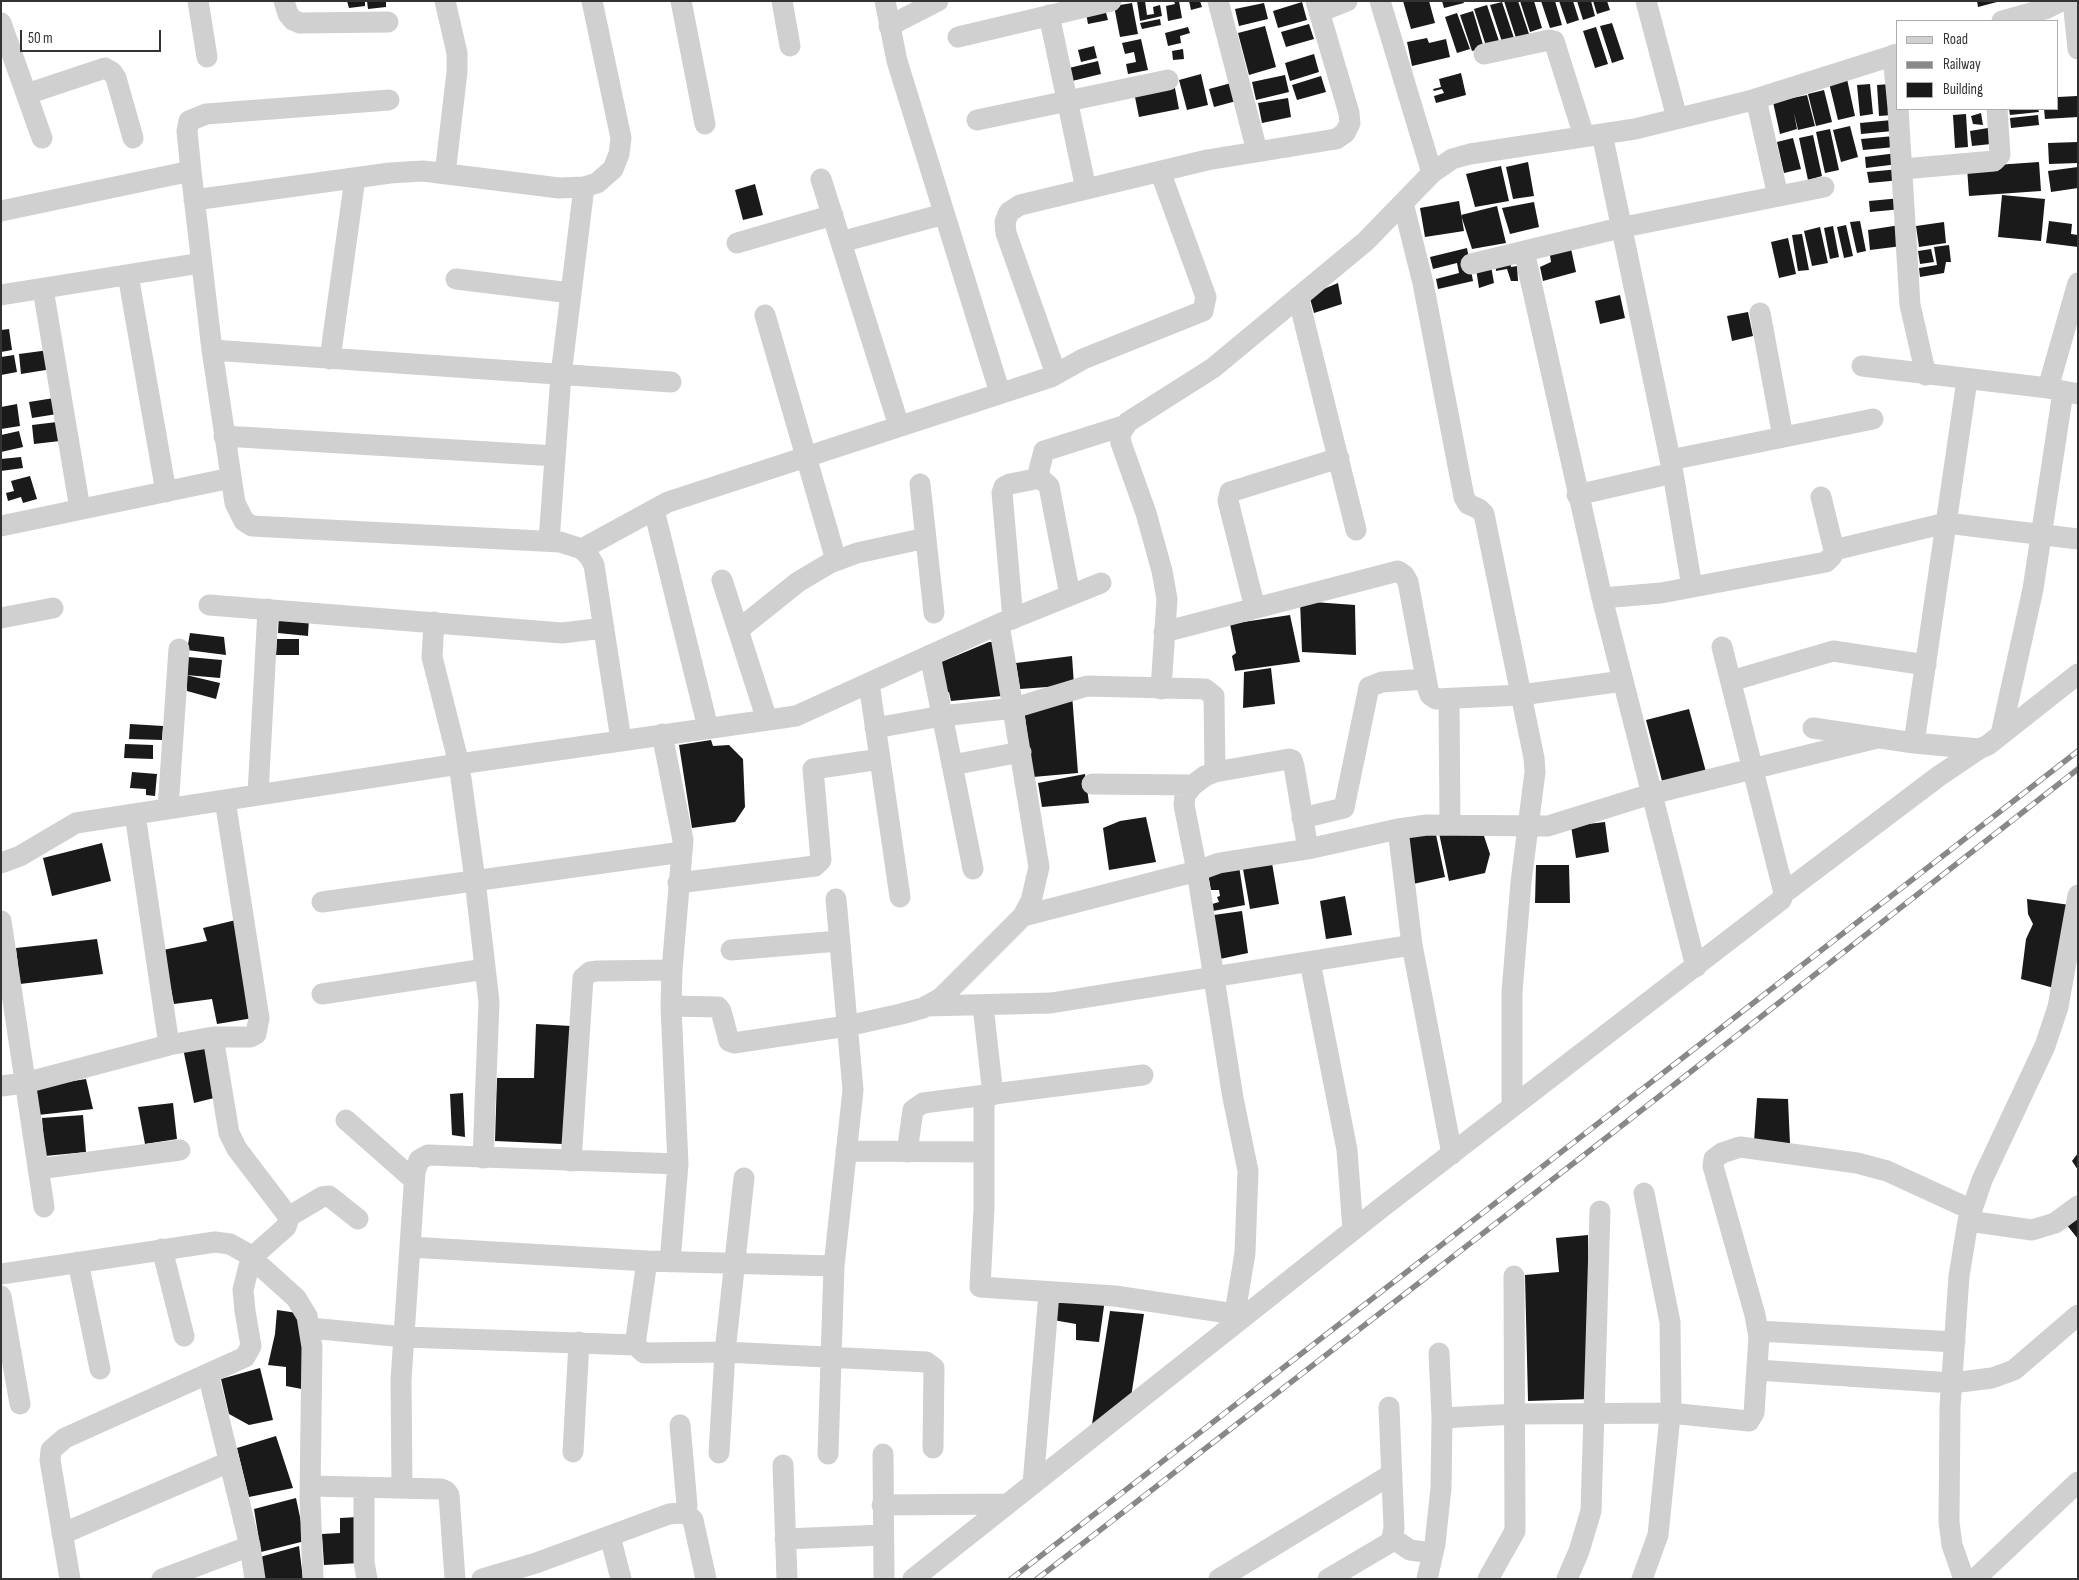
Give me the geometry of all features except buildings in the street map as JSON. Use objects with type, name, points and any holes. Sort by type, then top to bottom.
[{"type":"street","points":[[198,1],[207,57]]},
{"type":"street","points":[[284,1],[288,14],[293,20],[300,23],[388,22]]},
{"type":"street","points":[[445,1],[457,53],[458,72],[445,174]]},
{"type":"street","points":[[194,200],[355,178],[423,171],[559,188],[584,187],[597,183],[613,169],[619,154],[621,138],[592,1]]},
{"type":"street","points":[[681,1],[705,124]]},
{"type":"street","points":[[782,1],[790,46]]},
{"type":"street","points":[[885,1],[896,61],[1000,394]]},
{"type":"street","points":[[889,26],[938,1]]},
{"type":"street","points":[[958,37],[1111,1]]},
{"type":"street","points":[[1218,1],[1257,151]]},
{"type":"street","points":[[1056,374],[1006,233],[1005,222],[1009,212],[1020,206],[1208,160],[1336,139],[1345,132],[1350,123],[1318,7],[1347,1]]},
{"type":"street","points":[[1380,1],[1432,173]]},
{"type":"street","points":[[1646,1],[1677,118]]},
{"type":"street","points":[[2004,20],[2022,8],[2045,9],[2061,1]]},
{"type":"street","points":[[2072,1],[2078,49]]},
{"type":"street","points":[[1049,15],[1086,189]]},
{"type":"street","points":[[1,23],[42,138]]},
{"type":"street","points":[[1484,54],[1548,40],[1554,42],[1593,135],[1624,227],[1672,467],[1692,587]]},
{"type":"street","points":[[1040,478],[1039,470],[1044,451],[1123,426],[1213,368],[1366,241],[1432,173],[1452,159],[1470,154],[1593,135],[1677,118],[1756,99],[1895,55],[1896,73]]},
{"type":"street","points":[[26,94],[105,68],[112,72],[116,78],[133,138]]},
{"type":"street","points":[[977,120],[1067,103],[1168,80]]},
{"type":"street","points":[[1756,99],[1778,196]]},
{"type":"street","points":[[389,100],[197,116],[189,121],[187,131],[191,171],[212,350],[224,436],[239,513],[244,521],[252,526],[560,542],[582,549],[590,556],[594,565],[621,740]]},
{"type":"street","points":[[1898,110],[1910,305],[1926,374]]},
{"type":"street","points":[[1903,169],[1994,161],[2000,155],[1997,110]]},
{"type":"street","points":[[1,211],[191,171]]},
{"type":"street","points":[[582,549],[668,502],[1000,394],[1056,374],[1083,359],[1203,311],[1206,298],[1160,171]]},
{"type":"street","points":[[330,359],[355,178]]},
{"type":"street","points":[[821,180],[900,426]]},
{"type":"street","points":[[1471,264],[1624,227],[1824,186]]},
{"type":"street","points":[[549,542],[561,375],[584,187]]},
{"type":"street","points":[[1404,203],[1423,283],[1464,497],[1468,504],[1479,509],[1484,514],[1536,772],[1521,882],[1512,992],[1512,1108]]},
{"type":"street","points":[[841,242],[944,214]]},
{"type":"street","points":[[737,243],[833,215]]},
{"type":"street","points":[[1524,251],[1577,495],[1622,681],[1696,967]]},
{"type":"street","points":[[1,295],[202,263]]},
{"type":"street","points":[[128,275],[166,492]]},
{"type":"street","points":[[456,279],[571,293]]},
{"type":"street","points":[[2002,734],[2033,589],[2078,283]]},
{"type":"street","points":[[43,289],[80,509]]},
{"type":"street","points":[[1298,297],[1356,530]]},
{"type":"street","points":[[1760,314],[1783,437]]},
{"type":"street","points":[[765,315],[836,560]]},
{"type":"street","points":[[212,350],[671,382]]},
{"type":"street","points":[[1862,366],[2063,392]]},
{"type":"street","points":[[1914,743],[1967,380]]},
{"type":"street","points":[[1577,495],[1783,437],[1873,419]]},
{"type":"street","points":[[1123,426],[1120,434],[1121,442],[1146,513],[1162,571],[1166,599],[1161,689]]},
{"type":"street","points":[[224,436],[555,456]]},
{"type":"street","points":[[1255,608],[1228,502],[1230,492],[1339,458]]},
{"type":"street","points":[[1,526],[231,478]]},
{"type":"street","points":[[671,1006],[718,1007],[722,1011],[729,1041],[734,1043],[847,1026],[926,1006],[941,998],[1023,916],[1031,901],[1038,867],[1014,708],[1006,622],[1002,493],[1004,487],[1040,478],[1045,481],[1051,492],[1070,596]]},
{"type":"street","points":[[920,484],[934,612]]},
{"type":"street","points":[[1821,497],[1834,550]]},
{"type":"street","points":[[654,510],[708,728]]},
{"type":"street","points":[[1602,598],[1661,593],[1819,565],[1826,562],[1834,550],[1946,523],[2078,539]]},
{"type":"street","points":[[738,630],[798,582],[836,560],[926,538]]},
{"type":"street","points":[[1164,632],[1398,572],[1404,575],[1408,582],[1426,679],[1430,695],[1436,699],[1521,696],[1622,681]]},
{"type":"street","points":[[722,580],[767,720]]},
{"type":"street","points":[[1,863],[20,856],[76,823],[459,764],[796,716],[930,655],[1101,582]]},
{"type":"street","points":[[209,605],[562,633],[604,628]]},
{"type":"street","points":[[1,618],[53,608]]},
{"type":"street","points":[[258,794],[268,609]]},
{"type":"street","points":[[434,622],[432,657],[459,764],[485,969],[488,1002],[483,1158]]},
{"type":"street","points":[[1722,647],[1754,767],[1784,893]]},
{"type":"street","points":[[168,808],[179,649]]},
{"type":"street","points":[[1731,681],[1833,651],[1926,665]]},
{"type":"street","points":[[930,655],[973,869]]},
{"type":"street","points":[[913,1579],[1234,1320],[1696,967],[1773,907],[1784,893],[1939,776],[2002,734],[2078,674]]},
{"type":"street","points":[[1302,818],[1344,808],[1369,687],[1382,682],[1426,679]]},
{"type":"street","points":[[868,683],[900,897]]},
{"type":"street","points":[[875,728],[942,716],[1014,708],[1087,686],[1161,689],[1192,687],[1210,691],[1214,696],[1215,772]]},
{"type":"street","points":[[1449,700],[1450,825]]},
{"type":"street","points":[[1813,728],[1914,743],[1979,749]]},
{"type":"street","points":[[662,734],[683,829],[672,970],[671,1006],[678,1164],[670,1262]]},
{"type":"street","points":[[1023,916],[1197,871],[1219,863],[1308,849],[1398,828],[1450,825],[1548,826],[1651,794],[1876,738]]},
{"type":"street","points":[[952,765],[1021,752]]},
{"type":"street","points":[[1234,1320],[1245,1253],[1249,1189],[1248,1171],[1184,805],[1185,795],[1192,785],[1215,772],[1283,758],[1292,760],[1308,849]]},
{"type":"street","points":[[678,883],[816,866],[821,860],[813,769],[880,759]]},
{"type":"street","points":[[1092,784],[1192,785]]},
{"type":"street","points":[[1,1086],[25,1083],[169,1045],[213,1037],[250,1037],[256,1034],[259,1018],[224,800]]},
{"type":"street","points":[[135,814],[169,1045]]},
{"type":"street","points":[[1398,828],[1412,945],[1452,1154]]},
{"type":"street","points":[[322,902],[682,852]]},
{"type":"street","points":[[1964,1579],[1952,1545],[1949,1522],[1952,1382],[1958,1276],[1970,1215],[1982,1180],[2045,1046],[2071,971],[2078,895]]},
{"type":"street","points":[[828,1454],[834,1266],[853,1090],[836,899]]},
{"type":"street","points":[[1,921],[44,1207]]},
{"type":"street","points":[[731,950],[839,941]]},
{"type":"street","points":[[926,1006],[1051,1003],[1412,945]]},
{"type":"street","points":[[1310,962],[1347,1150],[1353,1230]]},
{"type":"street","points":[[322,994],[485,969]]},
{"type":"street","points":[[571,1161],[583,978],[590,972],[597,971],[672,970]]},
{"type":"street","points":[[983,1006],[989,1095],[984,1152],[984,1208],[980,1287],[1115,1296],[1234,1320]]},
{"type":"street","points":[[213,1037],[229,1134],[236,1149],[288,1217]]},
{"type":"street","points":[[906,1152],[913,1110],[918,1105],[1143,1075]]},
{"type":"street","points":[[346,1120],[414,1180]]},
{"type":"street","points":[[1442,1418],[1516,1414],[1670,1413],[1749,1421],[1754,1413],[1758,1331],[1713,1166],[1714,1159],[1722,1153],[1740,1147],[1857,1163],[1887,1171],[1970,1215],[2032,1230],[2056,1223],[2078,1206]]},
{"type":"street","points":[[38,1169],[180,1150]]},
{"type":"street","points":[[846,1151],[984,1152]]},
{"type":"street","points":[[402,1488],[401,1380],[414,1180],[416,1165],[423,1156],[678,1164]]},
{"type":"street","points":[[719,1453],[725,1352],[744,1178]]},
{"type":"street","points":[[1642,1579],[1658,1535],[1670,1413],[1670,1322],[1644,1194]]},
{"type":"street","points":[[70,1579],[50,1460],[51,1450],[56,1444],[245,1357],[252,1346],[245,1311],[244,1290],[251,1258],[286,1227],[288,1217],[322,1197],[329,1196],[358,1219]]},
{"type":"street","points":[[1567,1579],[1589,1524],[1595,1413],[1600,1211]]},
{"type":"street","points":[[1,1274],[215,1242],[230,1244],[251,1258],[302,1306],[310,1328],[312,1360],[310,1486],[313,1579]]},
{"type":"street","points":[[410,1247],[647,1261],[834,1266]]},
{"type":"street","points":[[162,1249],[184,1336]]},
{"type":"street","points":[[636,1344],[647,1261]]},
{"type":"street","points":[[78,1262],[100,1369]]},
{"type":"street","points":[[1488,1579],[1515,1531],[1514,1276]]},
{"type":"street","points":[[1033,1484],[1049,1292]]},
{"type":"street","points":[[1,1296],[20,1404]]},
{"type":"street","points":[[1756,1370],[1952,1382],[1992,1378],[2014,1370],[2078,1315]]},
{"type":"street","points":[[310,1328],[404,1337],[636,1344],[644,1353],[725,1352],[931,1364],[934,1368],[933,1448]]},
{"type":"street","points":[[1758,1331],[1954,1342]]},
{"type":"street","points":[[573,1452],[578,1342]]},
{"type":"street","points":[[1427,1579],[1433,1553],[1440,1488],[1442,1418],[1438,1353]]},
{"type":"street","points":[[208,1374],[250,1546],[255,1579]]},
{"type":"street","points":[[1328,1579],[1389,1542],[1392,1538],[1389,1407]]},
{"type":"street","points":[[680,1425],[687,1505],[685,1514]]},
{"type":"street","points":[[883,1454],[884,1579]]},
{"type":"street","points":[[62,1534],[229,1462]]},
{"type":"street","points":[[783,1465],[787,1579]]},
{"type":"street","points":[[1219,1579],[1392,1474]]},
{"type":"street","points":[[1975,1579],[2078,1482]]},
{"type":"street","points":[[310,1486],[446,1491],[449,1495],[455,1579]]},
{"type":"street","points":[[364,1488],[364,1562],[367,1579]]},
{"type":"street","points":[[882,1505],[1008,1504]]},
{"type":"street","points":[[482,1579],[530,1572],[610,1536],[669,1514],[685,1514],[693,1520],[706,1579]]},
{"type":"street","points":[[785,1539],[883,1535]]},
{"type":"street","points":[[610,1536],[621,1579]]},
{"type":"street","points":[[1392,1538],[1410,1550],[1433,1553]]},
{"type":"street","points":[[162,1579],[250,1546]]},
{"type":"railway","points":[[1011,1579],[2078,751]]},
{"type":"railway","points":[[1037,1579],[2078,769]]}]
